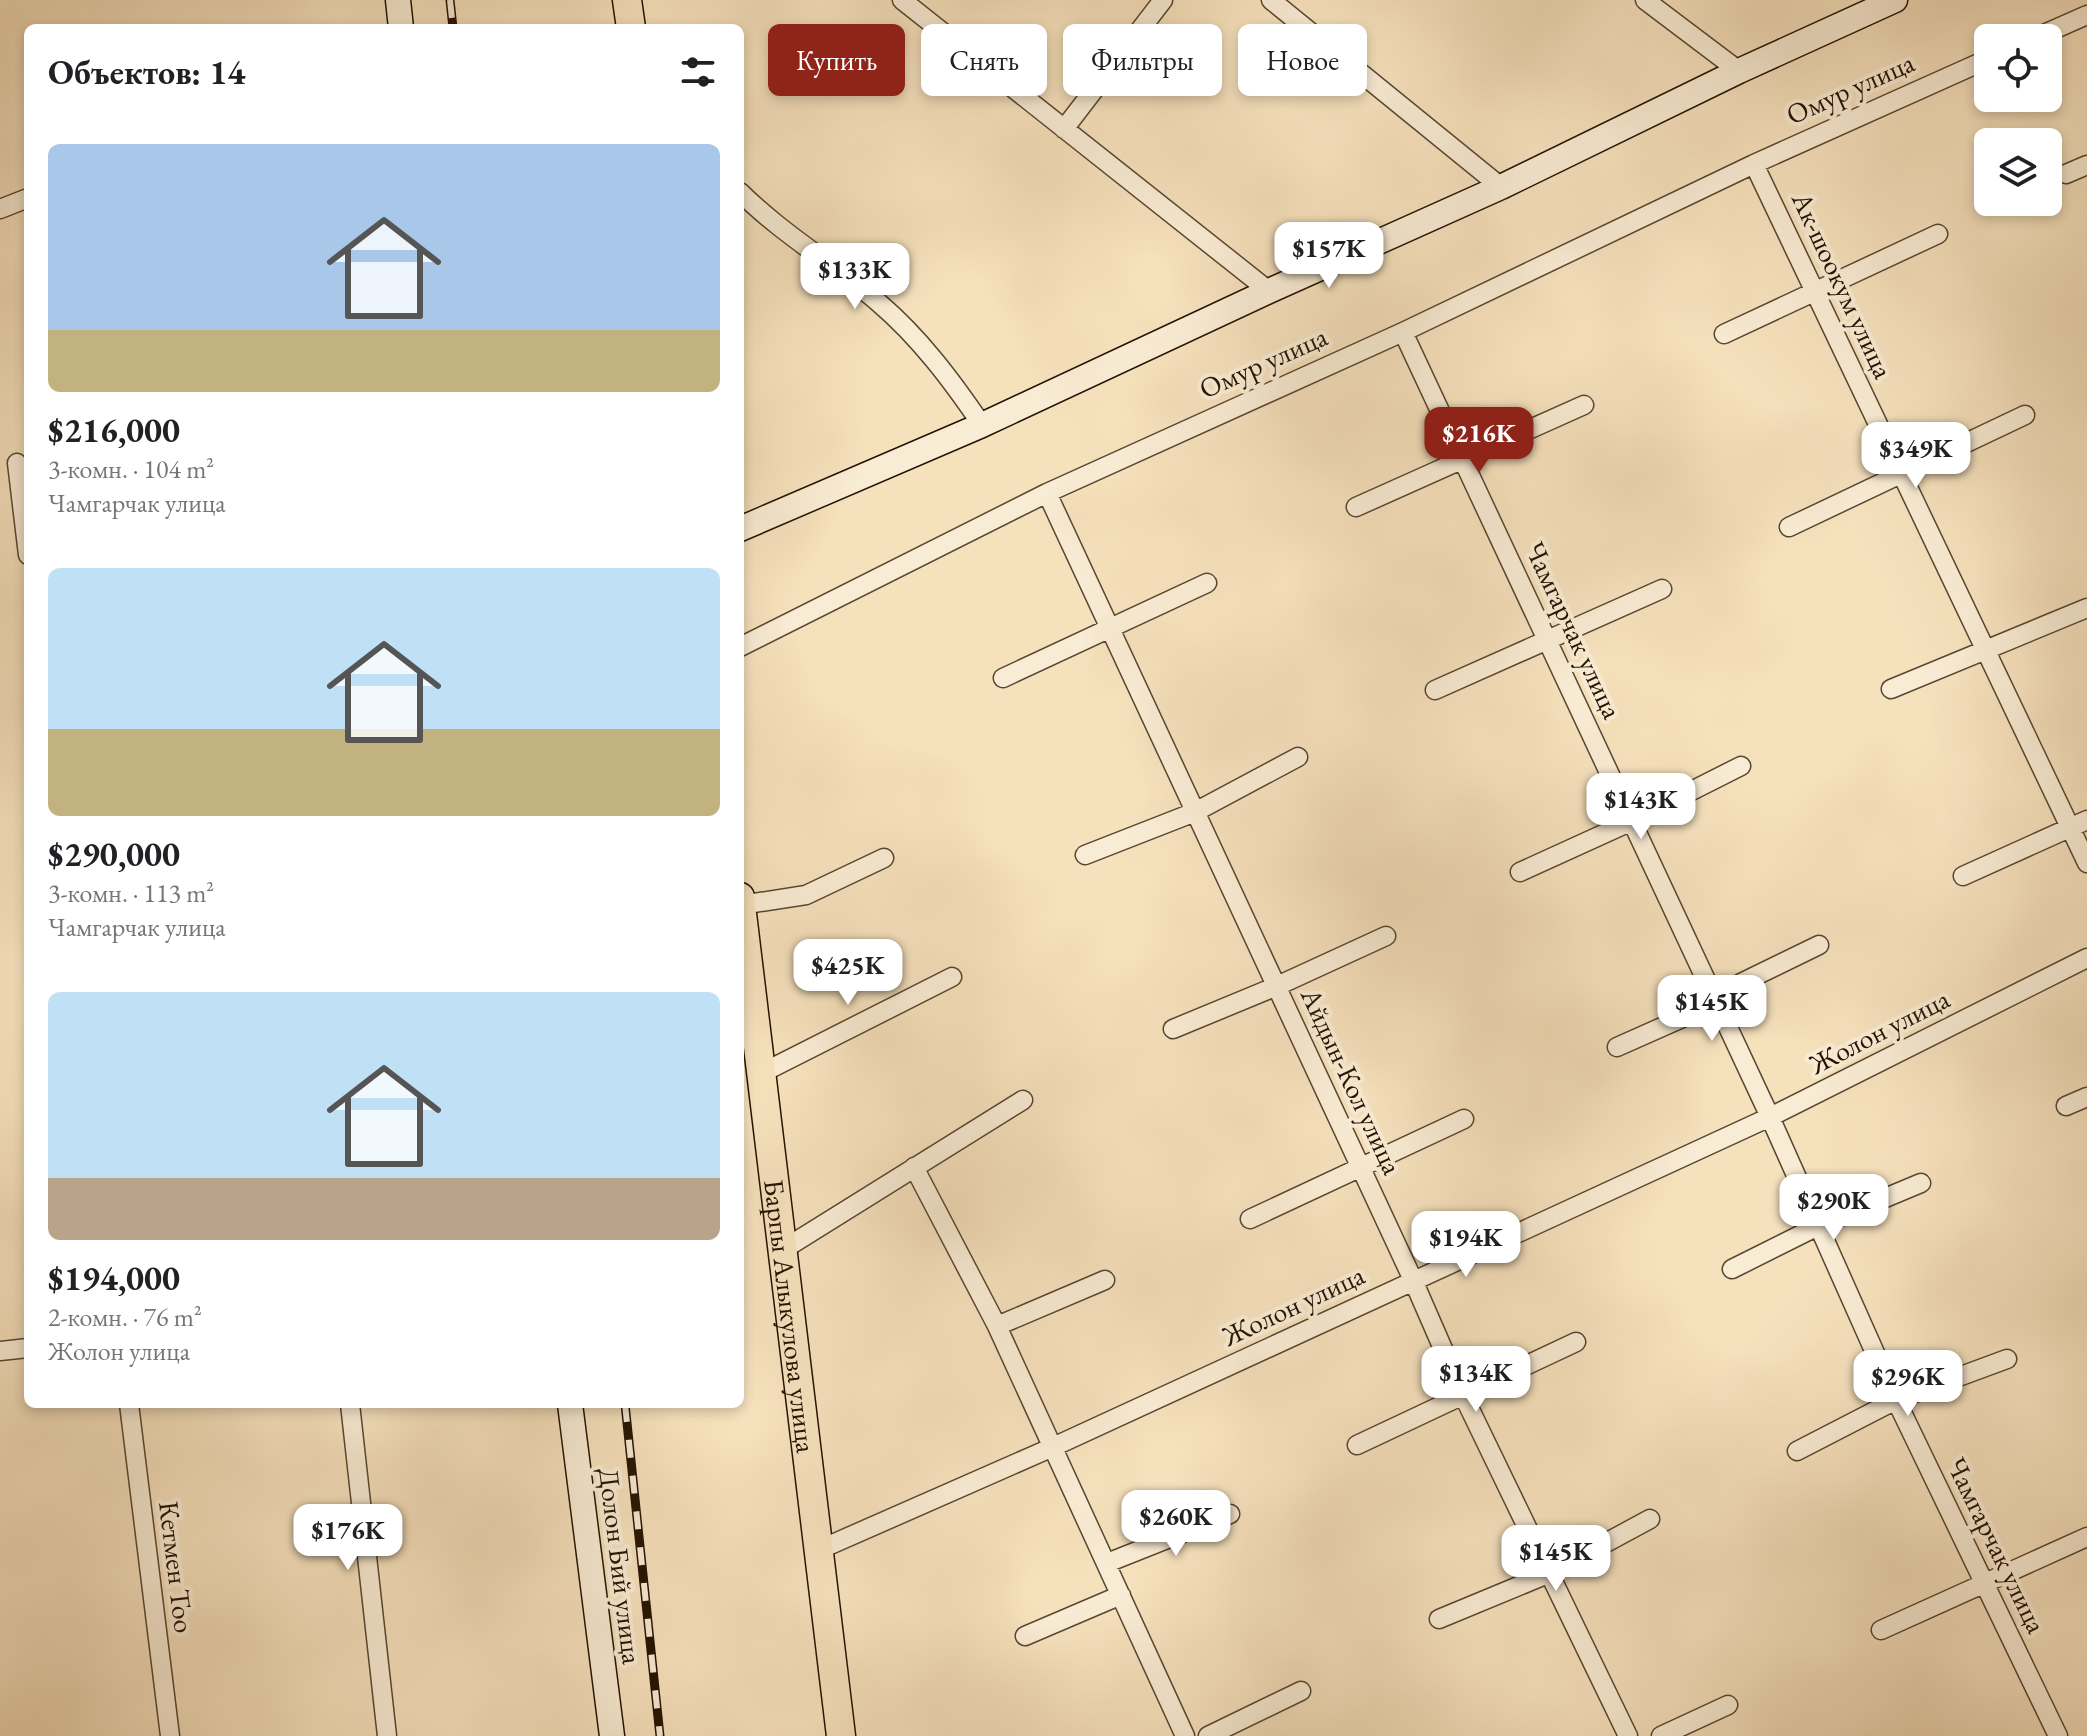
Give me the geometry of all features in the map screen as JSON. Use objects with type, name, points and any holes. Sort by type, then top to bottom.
[{"type":"main road","points":[[627,0],[630,24]]},
{"type":"main road","name":"Барпы Алыкулова улица","points":[[744,929],[821,1549],[841,1736]]},
{"type":"street","points":[[398,0],[401,24]]},
{"type":"street","points":[[902,0],[1269,291]]},
{"type":"street","points":[[1064,129],[1163,0]]},
{"type":"street","points":[[1271,0],[1501,187]]},
{"type":"street","points":[[1645,0],[1739,71]]},
{"type":"street","points":[[744,527],[982,425],[1501,187],[1739,71],[1895,0]]},
{"type":"street","points":[[2062,26],[2087,15]]},
{"type":"street","name":"Омур улица","points":[[744,645],[1047,493],[1403,332],[1754,164],[1974,65]]},
{"type":"street","name":"Ак-шоокум улица","points":[[1754,164],[1985,648],[2078,823],[2087,863]]},
{"type":"street","points":[[2066,174],[2087,165]]},
{"type":"street","points":[[744,195],[805,248],[881,304],[942,367],[982,425]]},
{"type":"street","points":[[0,209],[24,200]]},
{"type":"street","points":[[1724,334],[1938,234]]},
{"type":"street","name":"Чамгарчак улица","points":[[1403,332],[1770,1117],[1896,1400],[2058,1736]]},
{"type":"street","points":[[1356,507],[1584,405]]},
{"type":"street","points":[[1789,527],[2025,415]]},
{"type":"street","points":[[15,464],[24,527]]},
{"type":"street","name":"Айдын-Кол улица","points":[[1047,493],[1413,1280],[1464,1397],[1628,1736]]},
{"type":"street","points":[[1003,678],[1207,583]]},
{"type":"street","points":[[1435,690],[1662,589]]},
{"type":"street","points":[[1891,689],[2087,608]]},
{"type":"street","points":[[1085,855],[1195,812],[1298,757]]},
{"type":"street","points":[[1520,872],[1632,821],[1741,766]]},
{"type":"street","points":[[1963,876],[2078,823]]},
{"type":"street","points":[[744,905],[806,895],[884,858]]},
{"type":"street","points":[[1173,1029],[1386,936]]},
{"type":"street","points":[[1617,1047],[1716,1003],[1741,983],[1819,945]]},
{"type":"street","name":"Жолон улица","points":[[821,1549],[1053,1447],[1770,1117],[2087,958]]},
{"type":"street","points":[[762,1073],[952,977]]},
{"type":"street","points":[[2066,1106],[2087,1097]]},
{"type":"street","points":[[784,1249],[1023,1100]]},
{"type":"street","points":[[1250,1219],[1464,1119]]},
{"type":"street","points":[[914,1167],[997,1326],[1185,1736]]},
{"type":"street","points":[[1732,1269],[1818,1226],[1921,1183]]},
{"type":"street","points":[[997,1326],[1105,1280]]},
{"type":"street","points":[[1357,1445],[1576,1342]]},
{"type":"street","points":[[0,1351],[24,1348]]},
{"type":"street","points":[[1797,1451],[1896,1400],[2007,1359]]},
{"type":"street","name":"Кетмен Тоо","points":[[129,1408],[170,1736]]},
{"type":"street","points":[[350,1408],[387,1736]]},
{"type":"street","name":"Долон Бий улица","points":[[571,1408],[612,1736]]},
{"type":"street","points":[[1107,1563],[1230,1514]]},
{"type":"street","points":[[1439,1619],[1550,1573],[1650,1519]]},
{"type":"street","points":[[1881,1630],[2087,1537]]},
{"type":"street","points":[[1025,1636],[1121,1595]]},
{"type":"street","points":[[1208,1736],[1301,1691]]},
{"type":"street","points":[[1661,1736],[1728,1705]]},
{"type":"railway","points":[[450,0],[453,24]]},
{"type":"railway","points":[[625,1408],[660,1736]]}]
